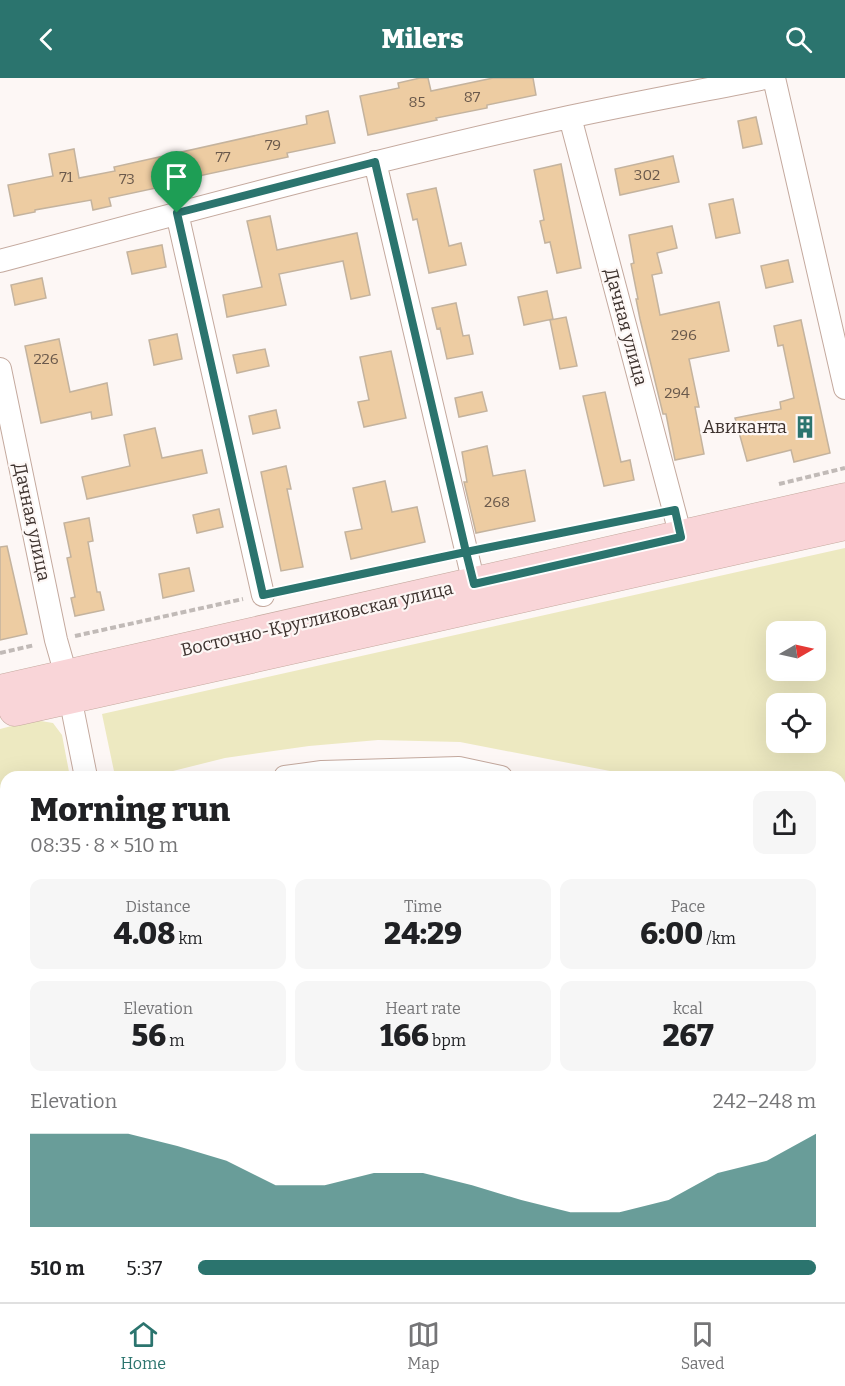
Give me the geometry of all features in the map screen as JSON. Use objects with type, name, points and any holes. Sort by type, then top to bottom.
[{"type":"main road","name":"Восточно-Кругликовская улица","points":[[0,691],[68,686],[474,584],[845,499]]},
{"type":"main road","name":"Восточно-Кругликовская улица","points":[[68,686],[100,691],[845,524]]},
{"type":"main road","points":[[0,713],[37,704],[68,686]]},
{"type":"street","points":[[0,261],[375,162],[570,117],[765,78]]},
{"type":"street","points":[[774,78],[845,388]]},
{"type":"street","name":"Дачная улица","points":[[570,117],[681,537]]},
{"type":"street","points":[[375,162],[474,584]]},
{"type":"street","points":[[177,213],[263,595]]},
{"type":"street","name":"Дачная улица","points":[[0,369],[85,771]]},
{"type":"path","points":[[777,485],[845,468]]},
{"type":"path","points":[[0,653],[263,595],[605,524]]},
{"type":"shaded area","points":[[845,548],[845,771],[610,771],[460,742],[378,740],[309,746],[225,758],[173,771],[114,771],[102,714]]},
{"type":"shaded area","points":[[35,720],[53,723],[62,735],[69,771],[0,771],[0,729]]},
{"type":"building","points":[[428,78],[431,91],[493,78],[533,78],[536,95],[368,135],[360,96],[399,88],[398,83]]},
{"type":"building","points":[[328,111],[335,143],[287,153],[288,157],[109,198],[111,206],[93,210],[91,200],[14,216],[8,185],[53,176],[49,154],[74,149],[79,178],[115,171],[114,167],[307,124],[306,116]]},
{"type":"building","points":[[756,117],[762,144],[743,148],[738,121]]},
{"type":"building","points":[[673,156],[679,182],[620,195],[615,169]]},
{"type":"building","points":[[561,164],[581,268],[557,273],[550,242],[545,243],[540,221],[544,220],[534,170]]},
{"type":"building","points":[[436,188],[449,246],[461,243],[466,265],[429,273],[417,219],[413,220],[407,194]]},
{"type":"building","points":[[733,199],[740,233],[716,238],[709,204]]},
{"type":"building","points":[[270,216],[277,250],[357,233],[370,295],[351,299],[343,261],[279,274],[286,305],[227,317],[223,295],[262,287],[247,221]]},
{"type":"building","points":[[672,226],[677,248],[657,253],[662,273],[652,275],[660,315],[719,302],[729,351],[689,359],[699,407],[695,407],[704,454],[675,460],[666,414],[663,414],[640,319],[629,235]]},
{"type":"building","points":[[162,245],[166,267],[132,274],[127,252]]},
{"type":"building","points":[[788,260],[793,282],[766,288],[761,266]]},
{"type":"building","points":[[42,278],[46,298],[15,305],[11,285]]},
{"type":"building","points":[[547,291],[553,319],[524,325],[518,297]]},
{"type":"building","points":[[456,303],[463,336],[469,335],[473,354],[447,359],[440,328],[437,329],[432,308]]},
{"type":"building","points":[[566,317],[577,366],[560,369],[550,320]]},
{"type":"building","points":[[801,320],[830,453],[794,462],[791,450],[747,461],[735,418],[781,409],[780,402],[794,398],[783,345],[778,346],[774,326]]},
{"type":"building","points":[[177,334],[182,359],[154,365],[149,340]]},
{"type":"building","points":[[59,339],[70,392],[107,383],[112,415],[92,419],[91,412],[41,423],[25,346]]},
{"type":"building","points":[[265,349],[269,366],[237,373],[233,355]]},
{"type":"building","points":[[391,351],[406,418],[364,427],[358,402],[369,400],[360,357]]},
{"type":"building","points":[[482,392],[487,411],[459,417],[455,398]]},
{"type":"building","points":[[605,392],[621,462],[630,460],[634,480],[604,486],[583,396]]},
{"type":"building","points":[[276,410],[280,428],[253,434],[249,416]]},
{"type":"building","points":[[155,428],[162,458],[202,450],[207,473],[87,499],[82,477],[130,466],[124,435]]},
{"type":"building","points":[[487,446],[493,476],[525,470],[535,521],[476,533],[464,482],[467,482],[462,452]]},
{"type":"building","points":[[286,466],[291,489],[287,489],[303,567],[281,571],[261,472]]},
{"type":"building","points":[[385,481],[392,512],[417,507],[425,542],[351,559],[345,532],[362,529],[353,488]]},
{"type":"building","points":[[219,509],[223,527],[197,533],[193,515]]},
{"type":"building","points":[[89,518],[93,541],[88,542],[97,592],[100,592],[104,610],[75,616],[71,598],[75,597],[67,558],[71,557],[64,523]]},
{"type":"building","points":[[7,546],[27,634],[0,640],[0,547]]},
{"type":"building","points":[[189,568],[194,591],[163,598],[159,574]]},
{"type":"place","name":"Авиканта","points":[[805,427]]},
{"type":"route","points":[[177,213],[263,595],[466,552],[474,584],[681,537],[675,510],[466,552],[375,162],[177,213]]}]
